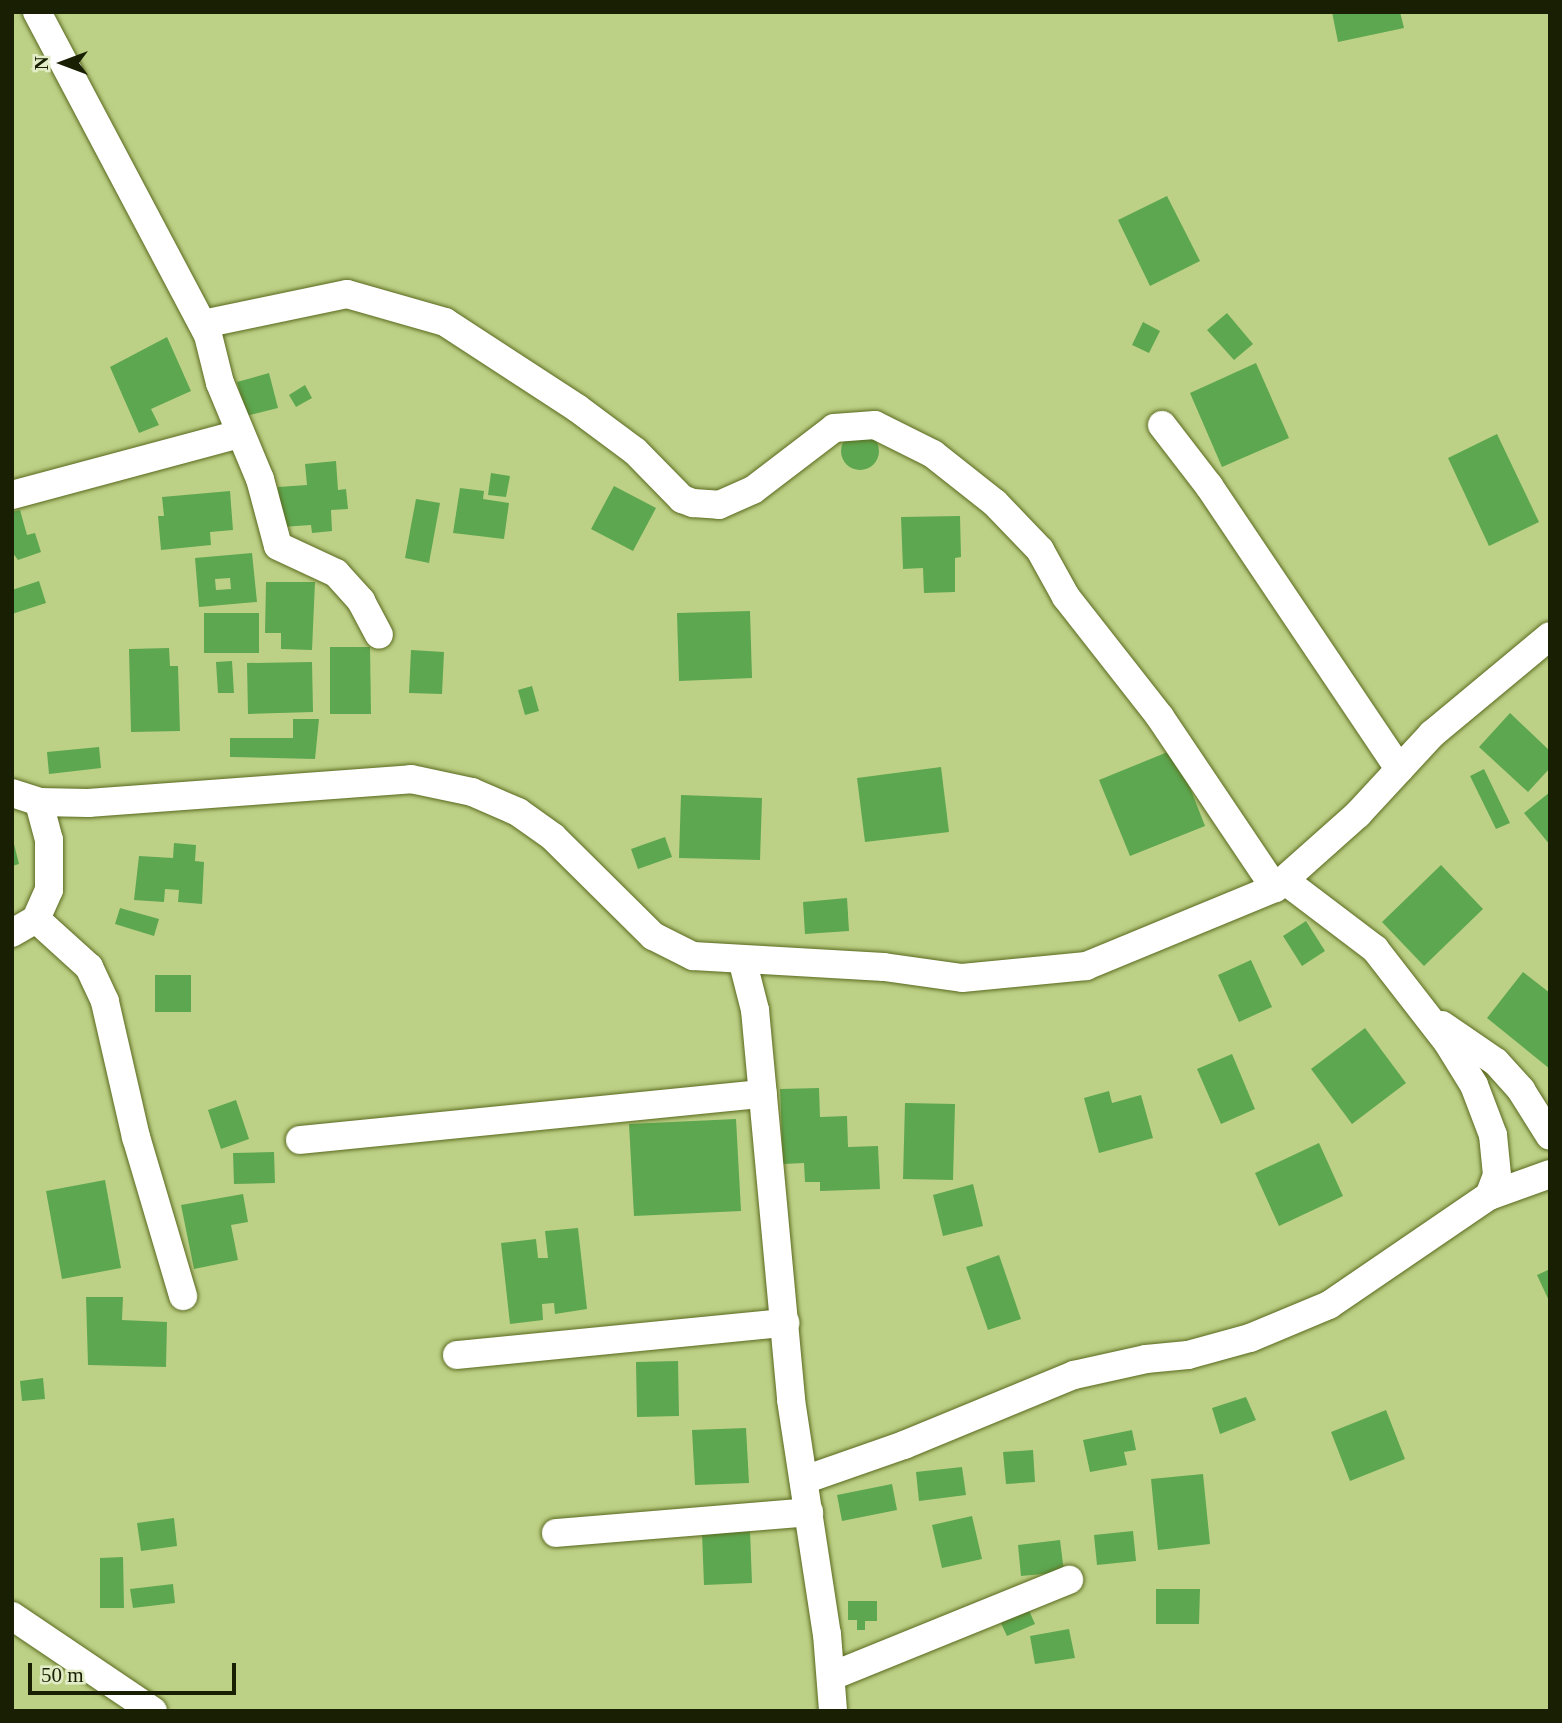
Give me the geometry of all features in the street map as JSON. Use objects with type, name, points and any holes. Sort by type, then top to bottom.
[{"type":"street","points":[[37,12],[203,324],[239,434],[260,479],[278,545],[336,573],[361,601],[379,635]]},
{"type":"street","points":[[203,324],[347,294],[445,322],[577,408],[635,451],[682,499],[693,503],[719,505],[753,490],[834,428],[875,425],[933,454],[1003,511],[1040,550],[1066,597],[1160,717],[1279,884],[1376,949],[1427,1016],[1474,1085],[1493,1135],[1497,1175],[1489,1196]]},
{"type":"street","points":[[1162,425],[1209,486],[1399,769]]},
{"type":"street","points":[[12,495],[239,434]]},
{"type":"street","points":[[12,793],[39,802],[88,803],[411,779],[472,792],[518,812],[553,837],[653,936],[693,956],[884,967],[961,978],[1086,966],[1279,884],[1358,814],[1432,734],[1550,636]]},
{"type":"street","points":[[39,802],[49,840],[48,890],[24,926],[89,967],[105,1002],[146,1174],[183,1296]]},
{"type":"street","points":[[742,959],[755,1010],[785,1323],[808,1513],[832,1675],[833,1711]]},
{"type":"street","points":[[1427,1016],[1496,1062],[1521,1090],[1550,1136]]},
{"type":"street","points":[[300,1140],[763,1094]]},
{"type":"street","points":[[804,1480],[904,1445],[1074,1375],[1146,1359],[1188,1355],[1250,1338],[1329,1305],[1489,1196],[1550,1174]]},
{"type":"street","points":[[457,1355],[785,1323]]},
{"type":"street","points":[[556,1533],[808,1513]]},
{"type":"street","points":[[832,1675],[1069,1580]]},
{"type":"street","points":[[12,1616],[153,1711]]},
{"type":"building","points":[[1332,12],[1400,12],[1404,28],[1338,42]]},
{"type":"building","points":[[1167,196],[1200,261],[1150,286],[1118,220]]},
{"type":"building","points":[[1227,313],[1253,344],[1234,360],[1207,330]]},
{"type":"building","points":[[1143,322],[1160,331],[1149,353],[1132,345]]},
{"type":"building","points":[[167,337],[191,391],[151,409],[159,425],[139,433],[110,367]]},
{"type":"building","points":[[1256,363],[1289,438],[1222,467],[1190,393]]},
{"type":"building","points":[[269,373],[278,408],[246,416],[237,382]]},
{"type":"building","points":[[305,385],[312,398],[296,407],[289,395]]},
{"type":"building","points":[[860,432],[874,437],[879,451],[874,465],[860,470],[846,465],[841,451],[846,437]]},
{"type":"building","points":[[1497,434],[1539,522],[1489,546],[1448,458]]},
{"type":"building","points":[[336,461],[338,490],[346,489],[348,509],[331,510],[332,531],[312,533],[311,525],[282,527],[278,487],[307,485],[305,464]]},
{"type":"building","points":[[491,473],[510,476],[506,497],[488,495]]},
{"type":"building","points":[[614,486],[656,508],[633,551],[591,529]]},
{"type":"building","points":[[460,488],[484,491],[483,499],[509,503],[504,539],[453,533]]},
{"type":"building","points":[[230,491],[233,530],[210,532],[211,545],[161,550],[158,516],[164,516],[162,497]]},
{"type":"building","points":[[416,499],[440,503],[429,563],[405,558]]},
{"type":"building","points":[[20,510],[27,535],[35,533],[41,552],[18,560],[12,552],[12,512]]},
{"type":"building","points":[[960,516],[961,557],[955,558],[955,592],[924,593],[923,568],[903,569],[901,517]]},
{"type":"building","points":[[252,553],[257,602],[199,607],[195,558]],"holes":[[[230,578],[231,589],[216,590],[215,579]]]},
{"type":"building","points":[[39,581],[46,603],[12,614],[12,590]]},
{"type":"building","points":[[266,582],[315,582],[312,650],[281,649],[281,633],[265,633]]},
{"type":"building","points":[[750,611],[752,678],[679,681],[677,613]]},
{"type":"building","points":[[204,613],[259,613],[259,653],[204,653]]},
{"type":"building","points":[[330,647],[370,647],[371,714],[330,714]]},
{"type":"building","points":[[169,648],[170,666],[178,666],[180,731],[131,732],[129,649]]},
{"type":"building","points":[[411,650],[444,652],[442,694],[409,693]]},
{"type":"building","points":[[232,661],[234,693],[218,693],[216,662]]},
{"type":"building","points":[[312,662],[313,712],[248,714],[247,663]]},
{"type":"building","points":[[532,686],[539,711],[525,715],[518,690]]},
{"type":"building","points":[[1510,713],[1550,751],[1550,768],[1528,792],[1479,747]]},
{"type":"building","points":[[293,719],[319,719],[315,759],[230,757],[230,738],[293,738]]},
{"type":"building","points":[[99,747],[101,768],[49,774],[47,752]]},
{"type":"building","points":[[1175,749],[1205,826],[1130,856],[1099,780]]},
{"type":"building","points":[[941,767],[949,832],[865,842],[857,778]]},
{"type":"building","points":[[1484,769],[1510,823],[1496,829],[1470,776]]},
{"type":"building","points":[[1550,792],[1550,845],[1524,813]]},
{"type":"building","points":[[681,795],[762,798],[760,860],[679,858]]},
{"type":"building","points":[[665,837],[672,857],[638,869],[631,849]]},
{"type":"building","points":[[12,841],[19,864],[12,866]]},
{"type":"building","points":[[174,843],[196,845],[195,861],[204,862],[202,904],[178,902],[179,890],[165,889],[164,902],[134,900],[139,856],[173,858]]},
{"type":"building","points":[[1441,865],[1483,909],[1424,966],[1382,922]]},
{"type":"building","points":[[847,898],[849,931],[805,934],[803,902]]},
{"type":"building","points":[[120,908],[159,919],[154,936],[115,924]]},
{"type":"building","points":[[1306,921],[1325,951],[1302,966],[1283,936]]},
{"type":"building","points":[[1251,960],[1272,1007],[1239,1022],[1218,975]]},
{"type":"building","points":[[1523,972],[1550,993],[1550,1069],[1487,1018]]},
{"type":"building","points":[[155,975],[191,975],[191,1012],[155,1012]]},
{"type":"building","points":[[1365,1028],[1406,1083],[1352,1124],[1311,1069]]},
{"type":"building","points":[[1232,1054],[1255,1109],[1221,1124],[1197,1069]]},
{"type":"building","points":[[819,1088],[820,1117],[847,1116],[848,1147],[878,1146],[880,1189],[820,1191],[820,1182],[805,1182],[804,1163],[783,1164],[780,1089]]},
{"type":"building","points":[[1109,1091],[1112,1103],[1141,1095],[1153,1138],[1099,1153],[1084,1098]]},
{"type":"building","points":[[236,1100],[249,1139],[221,1149],[208,1110]]},
{"type":"building","points":[[905,1103],[955,1104],[953,1180],[903,1179]]},
{"type":"building","points":[[736,1119],[741,1211],[634,1216],[629,1124]]},
{"type":"building","points":[[1319,1143],[1343,1196],[1279,1226],[1255,1173]]},
{"type":"building","points":[[274,1152],[275,1183],[234,1184],[233,1153]]},
{"type":"building","points":[[105,1180],[121,1268],[62,1279],[46,1191]]},
{"type":"building","points":[[973,1184],[983,1226],[943,1236],[933,1195]]},
{"type":"building","points":[[243,1194],[248,1222],[231,1225],[238,1260],[194,1269],[181,1205]]},
{"type":"building","points":[[578,1228],[587,1309],[555,1314],[554,1303],[542,1304],[543,1320],[510,1324],[501,1243],[536,1239],[538,1258],[548,1258],[545,1231]]},
{"type":"building","points":[[999,1255],[1021,1319],[988,1330],[966,1267]]},
{"type":"building","points":[[1550,1269],[1550,1303],[1537,1275]]},
{"type":"building","points":[[86,1297],[123,1297],[122,1320],[167,1322],[166,1367],[88,1365]]},
{"type":"building","points":[[678,1361],[679,1416],[637,1417],[636,1362]]},
{"type":"building","points":[[43,1378],[45,1399],[22,1401],[20,1381]]},
{"type":"building","points":[[1246,1397],[1256,1420],[1220,1434],[1212,1408]]},
{"type":"building","points":[[1386,1410],[1405,1459],[1350,1481],[1331,1432]]},
{"type":"building","points":[[746,1428],[749,1483],[695,1485],[692,1430]]},
{"type":"building","points":[[1132,1430],[1136,1450],[1124,1452],[1127,1465],[1090,1472],[1083,1440]]},
{"type":"building","points":[[1033,1450],[1035,1482],[1006,1484],[1003,1452]]},
{"type":"building","points":[[962,1467],[966,1495],[919,1501],[916,1472]]},
{"type":"building","points":[[1203,1474],[1210,1544],[1158,1550],[1151,1479]]},
{"type":"building","points":[[892,1484],[897,1510],[842,1521],[837,1495]]},
{"type":"building","points":[[972,1516],[982,1559],[942,1568],[932,1525]]},
{"type":"building","points":[[174,1518],[177,1546],[141,1551],[137,1523]]},
{"type":"building","points":[[750,1531],[752,1583],[704,1585],[702,1533]]},
{"type":"building","points":[[1133,1531],[1136,1561],[1097,1565],[1094,1535]]},
{"type":"building","points":[[1060,1540],[1064,1572],[1021,1576],[1018,1545]]},
{"type":"building","points":[[123,1557],[124,1608],[100,1608],[100,1558]]},
{"type":"building","points":[[173,1584],[175,1603],[133,1608],[130,1589]]},
{"type":"building","points":[[1156,1589],[1200,1589],[1199,1624],[1156,1624]]},
{"type":"building","points":[[848,1601],[877,1601],[877,1621],[865,1621],[865,1630],[857,1630],[857,1620],[848,1620]]},
{"type":"building","points":[[1027,1606],[1035,1624],[1007,1636],[999,1619]]},
{"type":"building","points":[[1069,1629],[1075,1658],[1035,1664],[1030,1636]]}]
